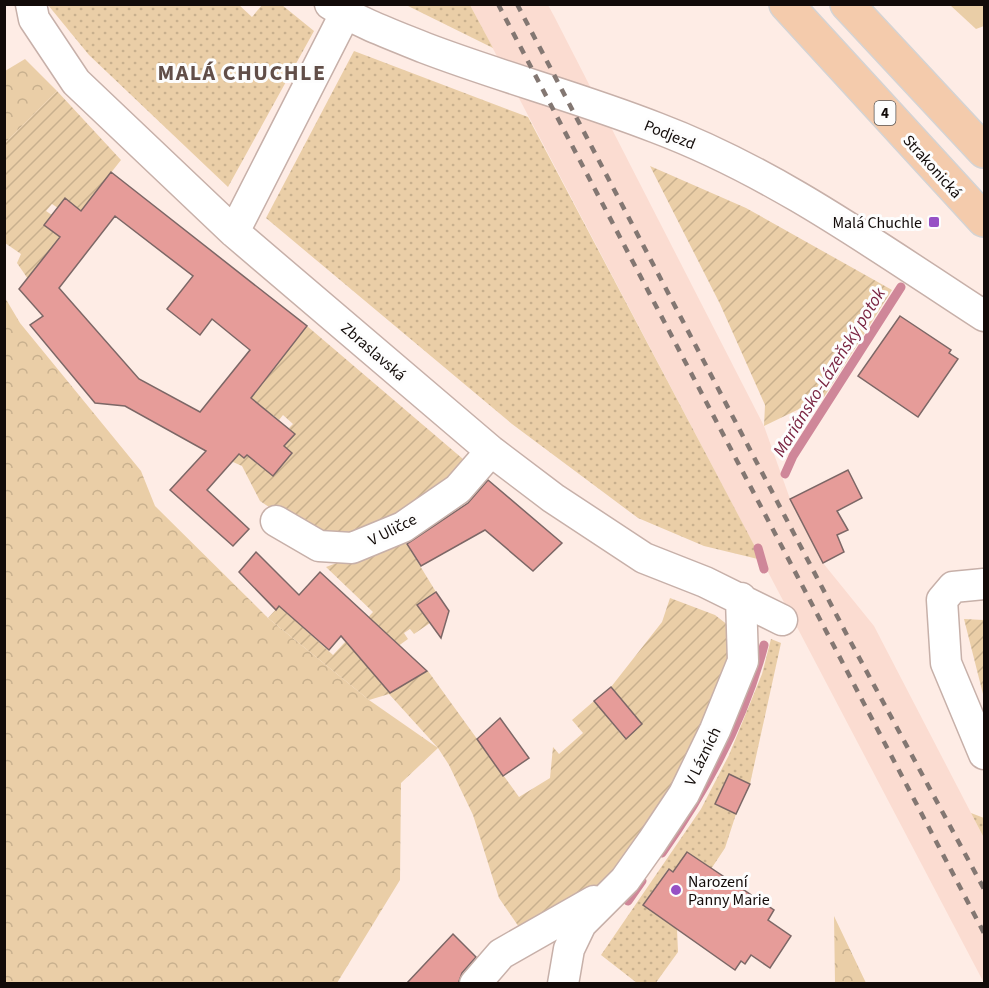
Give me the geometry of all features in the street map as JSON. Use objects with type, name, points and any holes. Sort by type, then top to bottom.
[{"type":"main road","name":"Strakonická","points":[[786,4],[984,220]]},
{"type":"main road","points":[[847,4],[984,151]]},
{"type":"street","name":"Zbraslavská","points":[[31,4],[34,19],[76,82],[234,232],[491,452],[553,498],[644,558],[741,598],[782,620]]},
{"type":"street","points":[[234,232],[337,9]]},
{"type":"street","name":"Podjezd","points":[[337,9],[493,74],[658,128],[750,168],[827,213],[984,316]]},
{"type":"street","name":"V Uličce","points":[[276,521],[319,546],[352,548],[403,526],[458,489],[491,452]]},
{"type":"street","points":[[984,584],[953,587],[942,600],[946,663],[984,754]]},
{"type":"street","name":"V Lázních","points":[[475,984],[501,954],[610,892],[625,880],[684,794],[715,730],[743,662],[741,598]]},
{"type":"street","name":"V Lázních","points":[[563,984],[569,950],[581,924],[610,892]]},
{"type":"shaded area","points":[[470,5],[548,5],[554,16],[764,426],[790,499],[823,563],[874,626],[984,838],[984,983]]},
{"type":"green space","points":[[48,5],[239,5],[252,17],[262,5],[282,5],[314,31],[228,187],[89,55]]},
{"type":"green space","points":[[406,5],[470,5],[493,48]]},
{"type":"green space","points":[[950,5],[984,5],[984,26],[976,29]]},
{"type":"green space","points":[[354,51],[528,117],[762,560],[704,546],[638,518],[512,424],[266,218]]},
{"type":"green space","points":[[25,59],[57,91],[5,143],[5,71]]},
{"type":"green space","points":[[57,91],[121,160],[81,211],[58,208],[52,204],[46,211],[52,215],[44,225],[60,237],[28,279],[17,263],[21,254],[5,243],[5,143]]},
{"type":"green space","points":[[650,166],[746,208],[892,290],[824,397],[764,426],[765,405],[720,304]]},
{"type":"green space","points":[[4,296],[20,323],[141,471],[155,506],[268,618],[369,700],[438,748],[401,783],[400,880],[337,983],[5,983]]},
{"type":"green space","points":[[307,326],[470,465],[395,519],[343,539],[278,513],[260,501],[242,466],[224,458],[234,450],[243,458],[247,455],[273,476],[292,454],[284,446],[294,434],[289,428],[293,424],[283,415],[279,420],[273,415],[267,423],[242,409]]},
{"type":"green space","points":[[403,538],[436,592],[417,605],[430,623],[414,634],[410,629],[404,633],[408,639],[369,667],[390,692],[428,671],[519,797],[550,778],[553,747],[559,754],[583,733],[572,720],[594,701],[625,739],[642,724],[611,687],[662,622],[670,598],[715,615],[733,629],[725,674],[652,829],[610,880],[521,930],[499,898],[473,815],[449,765],[438,748],[389,694],[369,700],[268,618],[279,606],[333,655],[373,612],[326,567]]},
{"type":"green space","points":[[964,619],[984,620],[984,698]]},
{"type":"green space","points":[[771,639],[781,643],[750,784],[729,774],[715,803],[736,814],[725,848],[711,869],[687,852],[673,872],[668,869],[643,905],[677,929],[678,952],[655,984],[637,983],[601,955],[701,809],[729,755],[762,674]]},
{"type":"green space","points":[[971,813],[984,818],[984,838]]},
{"type":"green space","points":[[834,916],[866,983],[835,983]]},
{"type":"building","points":[[111,172],[307,326],[251,398],[295,434],[284,446],[292,453],[273,476],[247,455],[244,458],[239,454],[207,490],[249,529],[233,546],[170,490],[206,451],[125,406],[95,403],[30,325],[43,316],[19,289],[60,237],[44,225],[65,198],[81,211]],"holes":[[[115,216],[193,276],[167,309],[200,335],[212,319],[250,350],[200,412],[139,379],[59,288]]]},
{"type":"building","points":[[900,316],[951,350],[949,353],[958,359],[918,417],[858,376]]},
{"type":"building","points":[[848,470],[862,498],[837,511],[848,530],[837,535],[844,552],[823,563],[790,499]]},
{"type":"building","points":[[488,480],[562,543],[533,571],[485,530],[421,566],[407,544],[468,503]]},
{"type":"building","points":[[256,552],[299,595],[320,572],[427,671],[390,693],[341,636],[329,650],[279,606],[276,610],[239,572]]},
{"type":"building","points":[[436,592],[449,611],[441,638],[417,605]]},
{"type":"building","points":[[611,687],[642,724],[626,739],[594,701]]},
{"type":"building","points":[[500,718],[529,758],[503,776],[477,739]]},
{"type":"building","points":[[729,774],[750,784],[736,814],[715,804]]},
{"type":"building","points":[[687,852],[774,910],[768,920],[791,936],[770,968],[751,955],[745,964],[741,961],[735,970],[643,905],[669,869],[673,872]]},
{"type":"building","points":[[453,934],[476,957],[462,973],[458,984],[406,984]]},
{"type":"waterway","name":"Mariánsko-Lázeňský potok","points":[[785,474],[793,456],[901,287]]},
{"type":"waterway","name":"Mariánsko-Lázeňský potok","points":[[758,548],[764,569]]},
{"type":"waterway","name":"Mariánsko-Lázeňský potok","points":[[662,853],[694,804],[722,754],[746,701],[764,645]]},
{"type":"waterway","name":"Mariánsko-Lázeňský potok","points":[[628,901],[642,881]]},
{"type":"railway","points":[[498,4],[984,933]]},
{"type":"railway","points":[[517,4],[848,637],[984,889]]},
{"type":"place","name":"Malá Chuchle","points":[[934,222]]},
{"type":"place","name":"Narození Panny Marie","points":[[676,890]]},
{"type":"district","name":"MALÁ CHUCHLE","points":[[242,72]]}]
